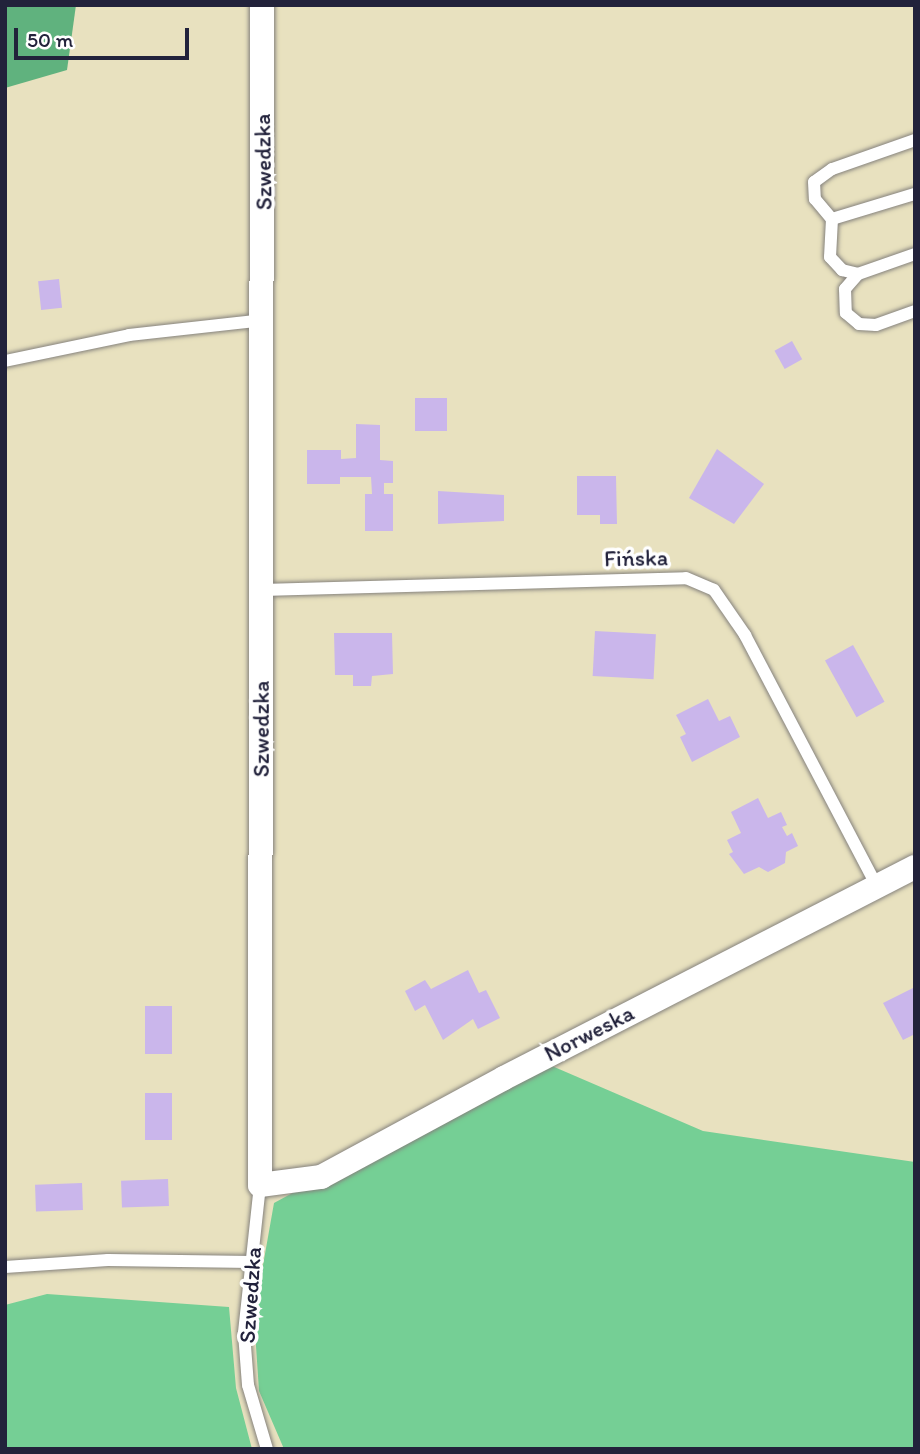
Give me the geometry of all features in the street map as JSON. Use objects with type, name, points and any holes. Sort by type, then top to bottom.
[{"type":"street","name":"Szwedzka","points":[[260,1185],[264,320],[262,5]]},
{"type":"street","name":"Norweska","points":[[260,1185],[321,1177],[915,867]]},
{"type":"lane","points":[[859,274],[842,270],[830,257],[832,219],[815,199],[814,182],[832,169],[915,140]]},
{"type":"lane","points":[[832,219],[915,194]]},
{"type":"lane","points":[[915,254],[859,274],[845,289],[846,313],[859,324],[876,325],[915,311]]},
{"type":"lane","points":[[5,360],[129,335],[264,320]]},
{"type":"lane","name":"Fińska","points":[[262,590],[686,578],[714,590],[745,635],[876,885]]},
{"type":"lane","name":"Szwedzka","points":[[260,1185],[244,1333],[248,1385],[267,1449]]},
{"type":"lane","points":[[5,1267],[108,1259],[252,1262]]},
{"type":"green space","points":[[5,5],[76,5],[67,70],[5,88]]},
{"type":"green space","points":[[538,1060],[703,1131],[915,1162],[915,1449],[284,1449],[259,1391],[254,1316],[274,1203]]},
{"type":"green space","points":[[47,1294],[229,1307],[236,1388],[252,1449],[5,1449],[5,1305]]},
{"type":"building","points":[[59,279],[62,308],[41,310],[38,281]]},
{"type":"building","points":[[792,341],[802,359],[785,369],[775,351]]},
{"type":"building","points":[[415,398],[447,398],[447,431],[415,431]]},
{"type":"building","points":[[356,424],[380,425],[380,460],[393,461],[393,483],[384,483],[384,494],[393,494],[393,531],[365,531],[365,494],[372,494],[371,477],[340,477],[340,484],[307,484],[307,450],[341,450],[341,459],[356,458]]},
{"type":"building","points":[[717,449],[764,484],[734,524],[689,498]]},
{"type":"building","points":[[577,476],[616,476],[617,524],[600,524],[600,515],[577,515]]},
{"type":"building","points":[[438,491],[504,495],[504,521],[438,524]]},
{"type":"building","points":[[595,631],[656,634],[654,679],[593,676]]},
{"type":"building","points":[[334,633],[392,633],[393,674],[372,676],[371,686],[353,686],[353,675],[335,675]]},
{"type":"building","points":[[853,645],[885,702],[857,717],[825,661]]},
{"type":"building","points":[[708,699],[719,721],[730,716],[740,737],[692,762],[680,737],[686,734],[676,715]]},
{"type":"building","points":[[758,798],[768,818],[781,812],[787,825],[782,827],[787,836],[792,833],[798,846],[786,852],[785,863],[768,872],[759,867],[744,874],[729,854],[733,852],[727,840],[741,833],[731,812]]},
{"type":"building","points":[[468,970],[479,993],[486,990],[500,1018],[478,1029],[473,1019],[443,1040],[425,1005],[415,1011],[405,991],[425,980],[431,989]]},
{"type":"building","points":[[915,987],[915,1034],[903,1040],[883,1003]]},
{"type":"building","points":[[145,1006],[172,1006],[172,1054],[145,1054]]},
{"type":"building","points":[[145,1093],[172,1093],[172,1140],[145,1140]]},
{"type":"building","points":[[168,1179],[169,1206],[122,1208],[121,1181]]},
{"type":"building","points":[[82,1183],[83,1210],[36,1212],[35,1185]]}]
